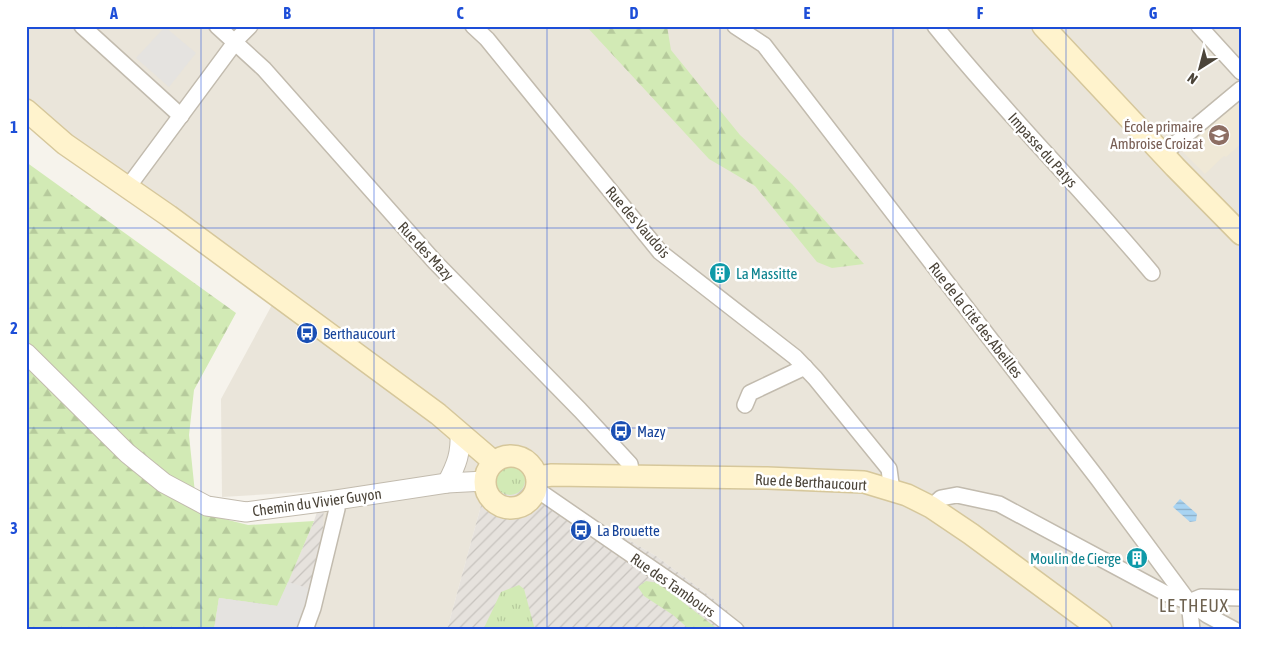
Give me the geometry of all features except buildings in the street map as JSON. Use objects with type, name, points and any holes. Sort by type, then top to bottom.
[{"type":"main road","points":[[1043,26],[1241,234]]},
{"type":"main road","points":[[26,110],[65,144],[438,414],[494,462]]},
{"type":"main road","points":[[501,457],[519,457],[527,461],[533,468],[537,483],[528,502],[514,508],[496,504],[490,498],[486,490],[485,481],[489,467],[494,462],[501,457]]},
{"type":"main road","name":"Rue de Berthaucourt","points":[[537,483],[552,475],[767,478],[864,482],[907,495],[931,507],[971,534],[1101,630]]},
{"type":"street","points":[[82,26],[181,116]]},
{"type":"street","name":"Rue des Mazy","points":[[217,26],[264,69],[436,262],[624,457],[630,464],[632,476]]},
{"type":"street","points":[[128,188],[236,43],[239,36],[250,26]]},
{"type":"street","name":"Rue des Vaudois","points":[[473,26],[487,39],[660,252],[795,357],[805,367],[889,469],[892,490]]},
{"type":"street","name":"Rue de la Cité des Abeilles","points":[[735,26],[764,45],[1098,479],[1189,602]]},
{"type":"street","name":"Impasse du Patys","points":[[936,26],[990,92],[1152,273]]},
{"type":"street","points":[[1199,26],[1241,72]]},
{"type":"street","points":[[1163,154],[1241,89]]},
{"type":"street","name":"Chemin du Vivier Guyon","points":[[26,353],[126,453],[164,483],[207,506],[246,512],[447,483],[485,481]]},
{"type":"street","points":[[745,405],[750,393],[805,367]]},
{"type":"street","points":[[447,483],[457,464],[461,448],[460,432]]},
{"type":"street","name":"Rue des Tambours","points":[[537,483],[736,630]]},
{"type":"street","points":[[931,507],[941,498],[957,495],[999,504],[1165,593],[1189,602],[1207,615],[1235,630]]},
{"type":"street","points":[[305,630],[314,608],[337,509],[336,500]]},
{"type":"street","points":[[1189,602],[1201,597],[1241,598]]},
{"type":"street","points":[[1189,602],[1192,630]]},
{"type":"shaded area","points":[[26,26],[1241,26],[1241,630],[745,630],[723,606],[656,556],[513,473],[482,502],[447,630],[302,630],[322,573],[323,491],[222,497],[221,399],[273,303],[26,114]]},
{"type":"shaded area","points":[[165,27],[196,53],[169,87],[136,58]]},
{"type":"shaded area","name":"École primaire Ambroise Croizat","points":[[1241,97],[1241,144],[1226,157],[1224,156],[1205,174],[1180,149]]},
{"type":"shaded area","points":[[513,473],[656,556],[723,606],[745,630],[447,630],[482,502]]},
{"type":"shaded area","points":[[324,491],[322,573],[302,630],[214,630],[219,598],[278,605],[314,521]]},
{"type":"shaded area","points":[[288,582],[317,591],[305,630],[214,630],[219,598],[277,606]]},
{"type":"green space","points":[[586,26],[667,26],[671,50],[740,135],[792,184],[864,264],[832,268],[817,262],[755,186],[709,159]]},
{"type":"green space","points":[[26,162],[236,313],[194,390],[189,435],[197,512],[248,525],[314,521],[278,606],[219,598],[214,630],[26,630]]},
{"type":"green space","points":[[510,465],[521,469],[525,480],[521,491],[510,495],[499,491],[495,480],[499,469]]},
{"type":"green space","points":[[646,581],[658,583],[719,630],[690,630],[673,615],[644,596],[638,587]]},
{"type":"green space","points":[[519,585],[524,589],[535,630],[483,630],[501,592]]},
{"type":"water","points":[[1180,499],[1197,514],[1196,521],[1190,522],[1173,507]]},
{"type":"place","name":"École primaire Ambroise Croizat","points":[[1219,135]]},
{"type":"place","name":"La Massitte","points":[[720,273]]},
{"type":"place","name":"Berthaucourt","points":[[307,333]]},
{"type":"place","name":"Mazy","points":[[621,431]]},
{"type":"place","name":"La Brouette","points":[[581,530]]},
{"type":"place","name":"Moulin de Cierge","points":[[1137,558]]},
{"type":"district","name":"LE THEUX","points":[[1194,605]]}]
